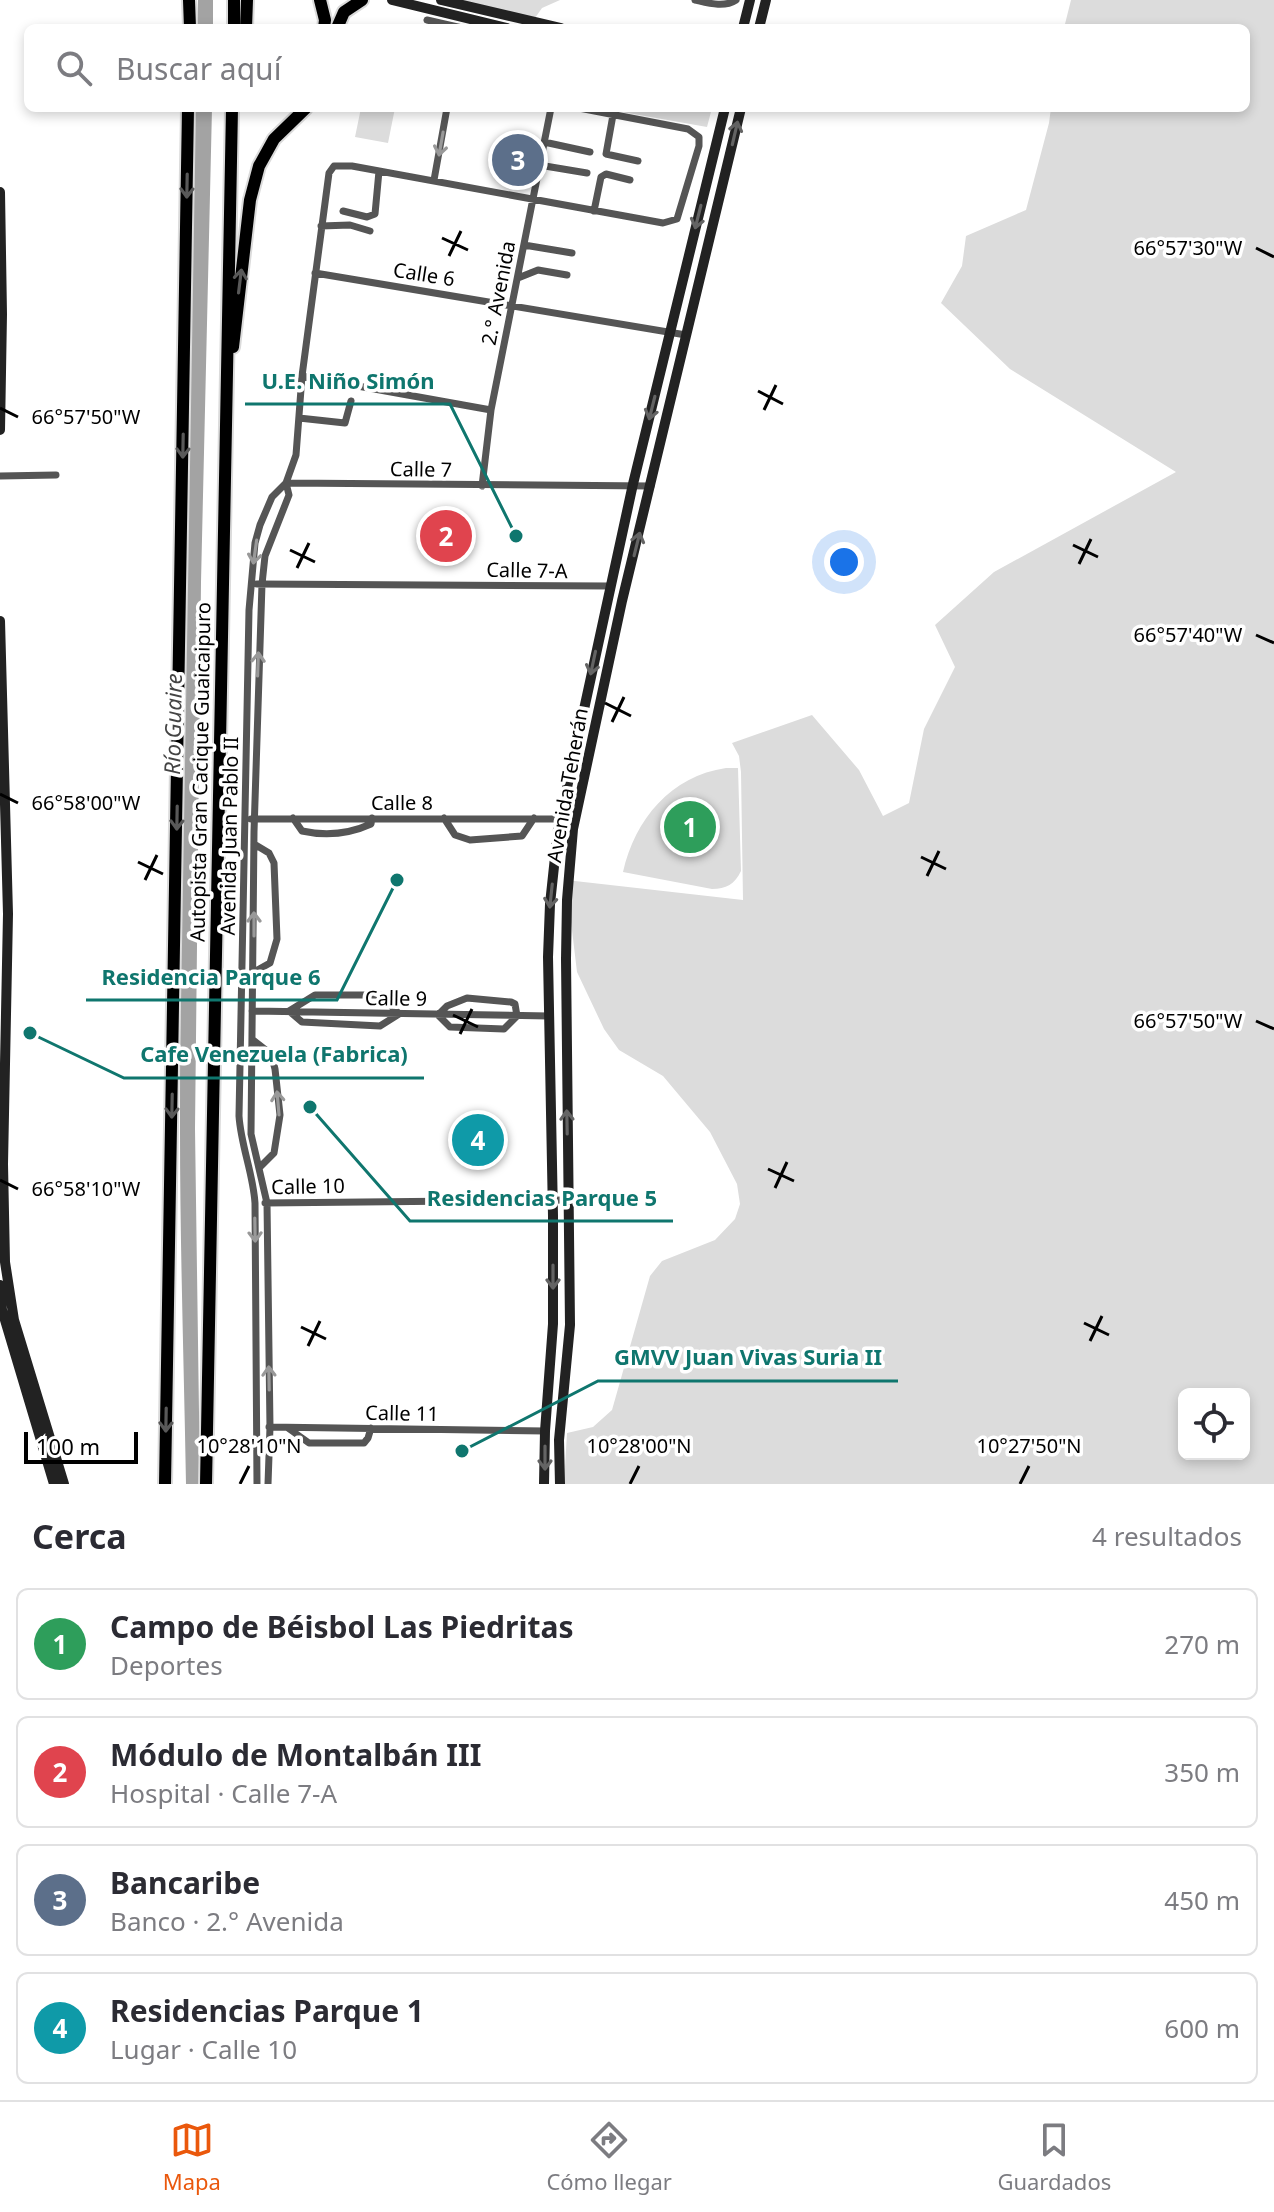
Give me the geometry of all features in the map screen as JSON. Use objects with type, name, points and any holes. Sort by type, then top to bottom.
[{"type":"highway","points":[[187,0],[190,24]]},
{"type":"highway","points":[[234,0],[234,24]]},
{"type":"highway","points":[[246,24],[247,0]]},
{"type":"highway","points":[[320,0],[324,24]]},
{"type":"highway","points":[[339,24],[344,12],[362,0]]},
{"type":"highway","name":"Autopista Gran Cacique Guaicaipuro","points":[[165,1484],[188,112]]},
{"type":"highway","name":"Autopista Gran Cacique Guaicaipuro","points":[[206,1484],[232,112]]},
{"type":"highway","points":[[225,385],[256,175],[274,139],[302,112]]},
{"type":"main road","points":[[392,0],[491,24]]},
{"type":"main road","points":[[441,0],[544,24]]},
{"type":"main road","points":[[744,24],[750,0]]},
{"type":"main road","points":[[760,24],[766,0]]},
{"type":"main road","name":"Avenida Teherán","points":[[544,1484],[553,1324],[550,904],[560,818],[633,484],[724,112]]},
{"type":"main road","name":"Avenida Teherán","points":[[560,1484],[559,1440],[570,1325],[567,900],[576,819],[622,601],[740,112]]},
{"type":"main road","points":[[0,192],[0,430]]},
{"type":"main road","points":[[0,621],[8,914],[2,1182],[4,1309],[29,1373],[64,1484]]},
{"type":"main road","points":[[0,1285],[4,1309],[54,1484]]},
{"type":"street","points":[[695,0],[718,4],[730,4],[736,0]]},
{"type":"street","points":[[427,20],[444,24]]},
{"type":"street","points":[[434,180],[446,112]]},
{"type":"street","name":"2.° Avenida","points":[[482,486],[491,410],[550,112]]},
{"type":"street","points":[[343,211],[367,217],[375,214],[379,171],[672,223],[682,210],[699,137],[693,131],[598,112]]},
{"type":"street","points":[[613,115],[606,154],[638,161]]},
{"type":"street","points":[[544,142],[590,152]]},
{"type":"street","points":[[539,165],[587,173]]},
{"type":"street","name":"Avenida Juan Pablo II","points":[[257,1484],[255,1203],[251,1171],[240,1135],[239,1116],[251,583],[260,525],[272,497],[286,483],[296,455],[302,376],[329,173],[334,166],[379,171]]},
{"type":"street","points":[[594,211],[601,177],[606,174],[630,180]]},
{"type":"street","points":[[321,226],[350,225],[370,231]]},
{"type":"street","points":[[524,245],[572,253]]},
{"type":"street","points":[[518,278],[538,270],[567,275]]},
{"type":"street","name":"Calle 6","points":[[315,273],[686,335]]},
{"type":"street","points":[[302,376],[491,410]]},
{"type":"street","points":[[299,418],[345,423],[351,401]]},
{"type":"street","points":[[0,476],[56,475]]},
{"type":"street","name":"Avenida Juan Pablo II","points":[[268,1484],[267,1203],[251,1134],[254,819],[262,584],[265,556],[289,495],[286,483]]},
{"type":"street","name":"Calle 7","points":[[286,483],[651,486]]},
{"type":"street","name":"Calle 7-A","points":[[251,583],[610,586]]},
{"type":"street","points":[[293,818],[302,831],[314,833],[359,830],[371,824],[372,818]]},
{"type":"street","points":[[444,818],[455,835],[470,840],[522,836],[534,818]]},
{"type":"street","name":"Calle 8","points":[[245,819],[576,819]]},
{"type":"street","points":[[254,844],[269,853],[274,863],[277,939],[270,963],[254,972]]},
{"type":"street","points":[[315,995],[381,995],[399,1014],[380,1026],[374,1026],[302,1022],[289,1011],[315,995]]},
{"type":"street","points":[[467,998],[511,1002],[515,1004],[517,1016],[504,1029],[450,1027],[438,1015],[447,1006],[467,998]]},
{"type":"street","name":"Calle 9","points":[[242,1010],[549,1016]]},
{"type":"street","points":[[253,1040],[271,1054],[280,1115],[274,1153],[259,1168]]},
{"type":"street","name":"Calle 10","points":[[255,1203],[568,1200]]},
{"type":"street","name":"Calle 11","points":[[258,1427],[545,1431]]},
{"type":"street","points":[[287,1427],[309,1443],[364,1443],[371,1428]]},
{"type":"shaded area","points":[[198,0],[213,0],[213,24],[197,24]]},
{"type":"shaded area","points":[[441,0],[560,0],[542,8],[535,18]]},
{"type":"shaded area","points":[[1071,0],[1274,0],[1274,1484],[564,1484],[567,1433],[593,1427],[612,1410],[650,1276],[662,1261],[715,1240],[735,1219],[740,1204],[737,1184],[710,1132],[663,1076],[619,1050],[604,1029],[577,972],[566,880],[743,900],[741,772],[739,756],[732,743],[812,715],[859,770],[883,816],[909,803],[924,729],[955,667],[935,625],[994,572],[1176,472],[1010,369],[941,303],[962,266],[966,236],[1026,210],[1050,112],[1250,112],[1250,24],[1065,24]]},
{"type":"shaded area","points":[[194,112],[212,112],[201,582],[195,1129],[200,1484],[186,1484],[181,1219],[184,620]]},
{"type":"shaded area","points":[[360,112],[394,112],[388,143],[355,137]]},
{"type":"shaded area","points":[[623,112],[711,112],[707,127]]},
{"type":"shaded area","points":[[726,768],[738,768],[739,876],[726,887],[712,889],[623,872],[636,835],[658,803],[688,780]]},
{"type":"place","name":"Bancaribe","points":[[518,160]]},
{"type":"place","name":"Módulo de Montalbán III","points":[[446,536]]},
{"type":"place","name":"U.E. Niño Simón","points":[[516,536]]},
{"type":"place","name":"Campo de Béisbol Las Piedritas","points":[[690,827]]},
{"type":"place","name":"Residencia Parque 6","points":[[397,880]]},
{"type":"place","name":"Cafe Venezuela (Fabrica)","points":[[30,1033]]},
{"type":"place","name":"Residencias Parque 5","points":[[310,1107]]},
{"type":"place","name":"Residencias Parque 1","points":[[478,1140]]},
{"type":"place","name":"GMVV Juan Vivas Suria II","points":[[462,1451]]},
{"type":"water label","name":"Río Guaire","points":[[172,724]]}]
